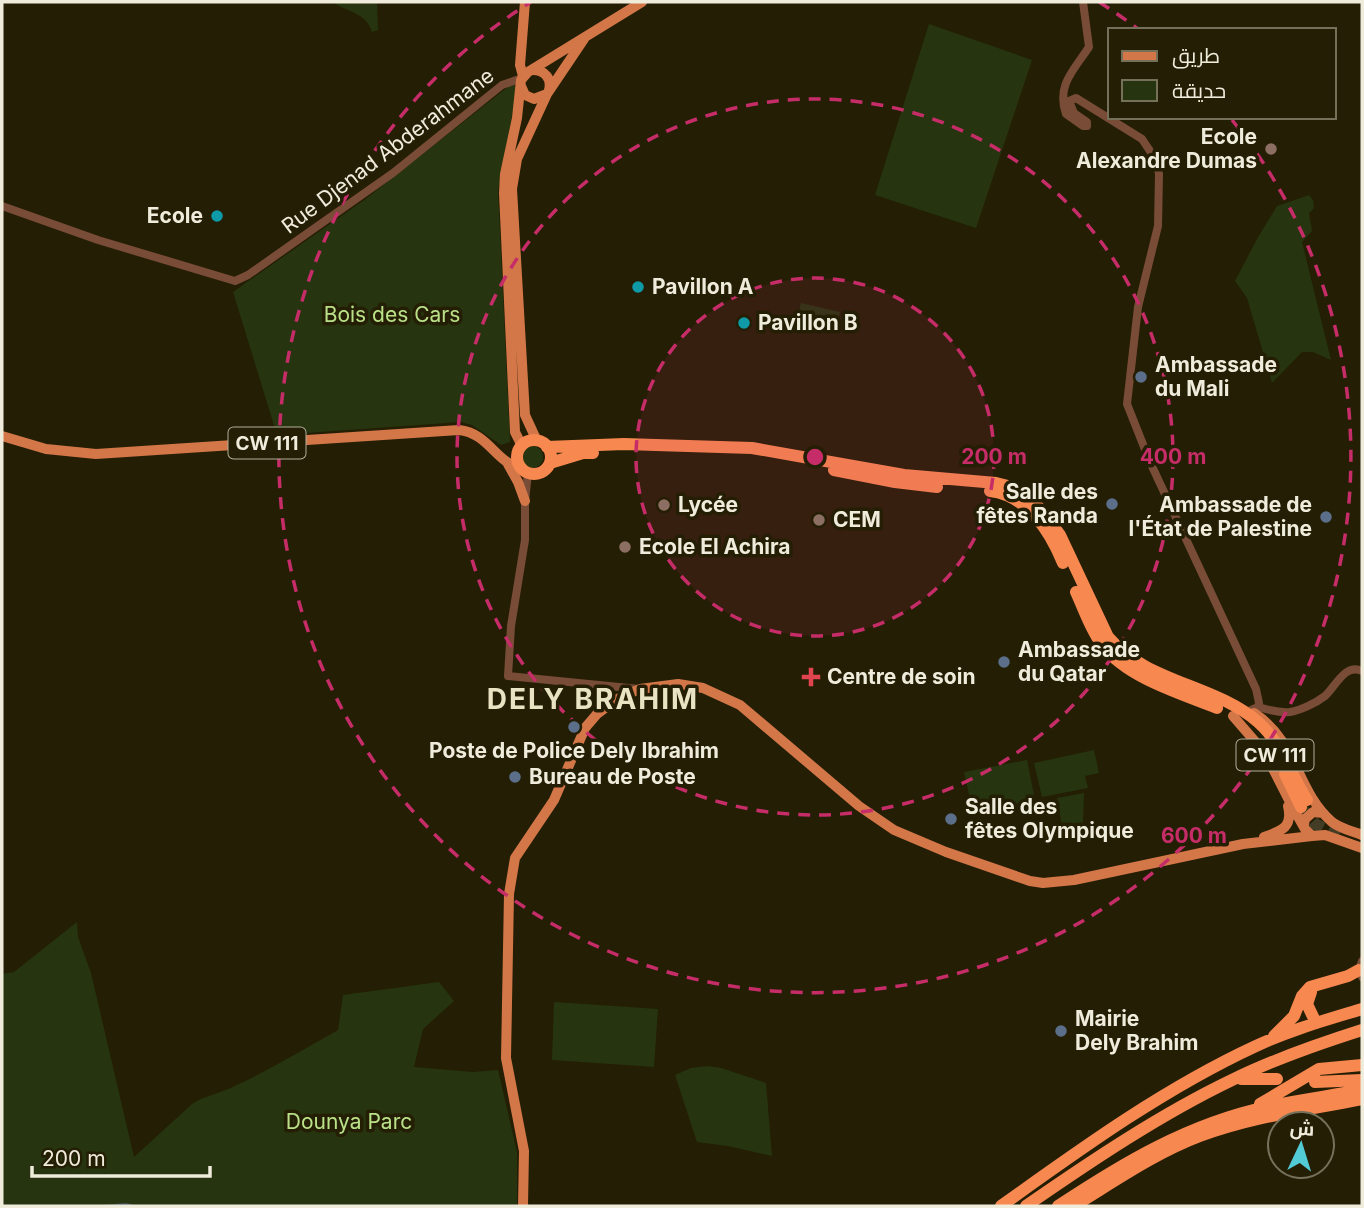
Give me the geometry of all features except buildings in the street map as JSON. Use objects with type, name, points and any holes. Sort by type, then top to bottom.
[{"type":"highway","points":[[519,441],[542,444],[550,453],[550,463],[541,472],[525,470],[517,457],[519,441]]},
{"type":"highway","name":"CW 111","points":[[542,444],[752,447],[904,475],[996,483],[1012,487],[1030,498],[1060,535],[1108,637],[1118,650],[1146,668],[1235,712],[1255,728],[1272,748],[1308,803]]},
{"type":"highway","name":"CW 111","points":[[550,463],[583,453],[736,454],[778,459],[895,482],[999,492],[1014,498],[1047,532],[1101,644],[1113,658],[1139,675],[1235,712]]},
{"type":"highway","points":[[1316,1023],[1307,1004],[1310,994],[1361,972]]},
{"type":"highway","points":[[1268,1041],[1291,1020],[1302,996],[1310,987],[1361,972]]},
{"type":"highway","points":[[1001,1206],[1068,1158],[1175,1089],[1216,1066],[1268,1041],[1362,1009]]},
{"type":"highway","points":[[1026,1206],[1122,1142],[1230,1081],[1298,1051],[1362,1030]]},
{"type":"highway","points":[[1239,1114],[1276,1096],[1320,1069],[1362,1065]]},
{"type":"highway","points":[[1230,1081],[1247,1078],[1277,1079]]},
{"type":"highway","points":[[1315,1082],[1362,1080]]},
{"type":"highway","points":[[1058,1206],[1143,1152],[1199,1127],[1266,1107],[1362,1090]]},
{"type":"highway","points":[[1074,1206],[1136,1168],[1200,1136],[1257,1119],[1362,1100]]},
{"type":"main road","points":[[525,2],[520,65],[526,76],[525,95],[534,99],[548,92]]},
{"type":"main road","points":[[507,463],[516,452],[519,441],[503,210],[506,174],[526,76],[642,2]]},
{"type":"main road","points":[[542,444],[525,415],[511,200],[517,159],[548,92],[584,39]]},
{"type":"main road","points":[[526,76],[538,70],[547,76],[550,80],[548,92]]},
{"type":"main road","name":"CW 111","points":[[2,436],[46,449],[96,454],[459,430],[479,436],[507,463],[519,482],[525,501]]},
{"type":"main road","name":"CW 111","points":[[507,463],[525,470]]},
{"type":"main road","points":[[523,1206],[524,1150],[506,1058],[509,894],[512,869],[517,853],[554,800],[585,728],[597,714],[617,699],[640,689],[678,684],[703,688],[723,696],[754,715],[859,806],[894,830],[946,852],[1043,883],[1074,880],[1243,844],[1276,833],[1288,824],[1290,814],[1282,786]]},
{"type":"main road","points":[[1312,836],[1265,753],[1235,712],[1254,709],[1275,729],[1281,737],[1308,803],[1338,825],[1362,835]]},
{"type":"main road","points":[[1308,803],[1362,829]]},
{"type":"main road","points":[[1265,842],[1285,836],[1304,825],[1308,814],[1318,811],[1325,815],[1330,824],[1325,835]]},
{"type":"main road","points":[[1243,844],[1325,835],[1362,848]]},
{"type":"street","points":[[1083,2],[1089,47],[1063,86],[1066,114],[1083,127],[1087,126],[1087,122],[1072,111],[1069,101],[1076,98],[1108,117]]},
{"type":"street","name":"Rue Djenad Abderahmane","points":[[2,205],[98,240],[235,281],[248,275],[388,177],[502,85],[526,76]]},
{"type":"street","points":[[1111,119],[1131,131],[1150,149],[1159,174],[1158,226],[1138,307],[1127,404],[1150,462],[1256,689],[1259,703],[1254,709]]},
{"type":"street","points":[[525,470],[525,540],[511,626],[508,676],[640,689]]},
{"type":"street","points":[[1254,709],[1278,712],[1300,709],[1324,696],[1349,670],[1356,668],[1362,671]]},
{"type":"green space","points":[[333,2],[377,2],[378,30],[372,32],[365,20]]},
{"type":"green space","points":[[929,24],[1032,60],[976,228],[875,195]]},
{"type":"green space","name":"Bois des Cars","points":[[515,85],[517,89],[498,191],[510,442],[501,445],[472,425],[461,422],[277,435],[233,292],[367,198],[509,86]]},
{"type":"green space","points":[[1309,195],[1314,208],[1309,213],[1312,231],[1302,242],[1331,360],[1313,352],[1302,352],[1272,383],[1247,298],[1235,281],[1277,206]]},
{"type":"green space","points":[[801,303],[840,312],[835,333],[796,324]]},
{"type":"green space","points":[[532,446],[540,449],[543,457],[540,465],[532,468],[524,465],[521,457],[524,449]]},
{"type":"green space","points":[[1094,750],[1099,773],[1085,776],[1088,788],[1042,797],[1034,763]]},
{"type":"green space","points":[[1027,760],[1035,800],[973,812],[964,772]]},
{"type":"green space","points":[[1084,793],[1083,824],[1062,827],[1057,798]]},
{"type":"green space","name":"Dounya Parc","points":[[77,922],[78,937],[91,973],[134,1157],[192,1104],[250,1079],[338,1030],[343,995],[439,982],[454,1001],[423,1029],[414,1067],[473,1072],[498,1070],[517,1152],[517,1206],[2,1206],[2,974],[14,972]]},
{"type":"green space","points":[[554,1002],[658,1009],[654,1067],[552,1060]]},
{"type":"green space","points":[[707,1066],[766,1083],[772,1156],[697,1142],[675,1075],[691,1068]]},
{"type":"waterway","points":[[102,1206],[134,1206]]},
{"type":"tunnel","points":[[1301,808],[1315,824],[1339,836]]},
{"type":"place","name":"Ecole Alexandre Dumas","points":[[1271,149]]},
{"type":"place","name":"Ecole","points":[[217,216]]},
{"type":"place","name":"Pavillon A","points":[[638,287]]},
{"type":"place","name":"Pavillon B","points":[[744,323]]},
{"type":"place","name":"Ambassade du Mali","points":[[1141,377]]},
{"type":"place","name":"Salle des fêtes Randa","points":[[1112,504]]},
{"type":"place","name":"Lycée","points":[[664,505]]},
{"type":"place","name":"Ambassade de l'État de Palestine","points":[[1326,517]]},
{"type":"place","name":"CEM","points":[[819,520]]},
{"type":"place","name":"Ecole El Achira","points":[[625,547]]},
{"type":"place","name":"Ambassade du Qatar","points":[[1004,662]]},
{"type":"place","name":"Centre de soin","points":[[811,677]]},
{"type":"place","name":"Poste de Police Dely Ibrahim","points":[[574,727]]},
{"type":"place","name":"Bureau de Poste","points":[[515,777]]},
{"type":"place","name":"Salle des fêtes Olympique","points":[[951,819]]},
{"type":"place","name":"Mairie Dely Brahim","points":[[1061,1031]]},
{"type":"district","name":"DELY BRAHIM","points":[[593,699]]}]
